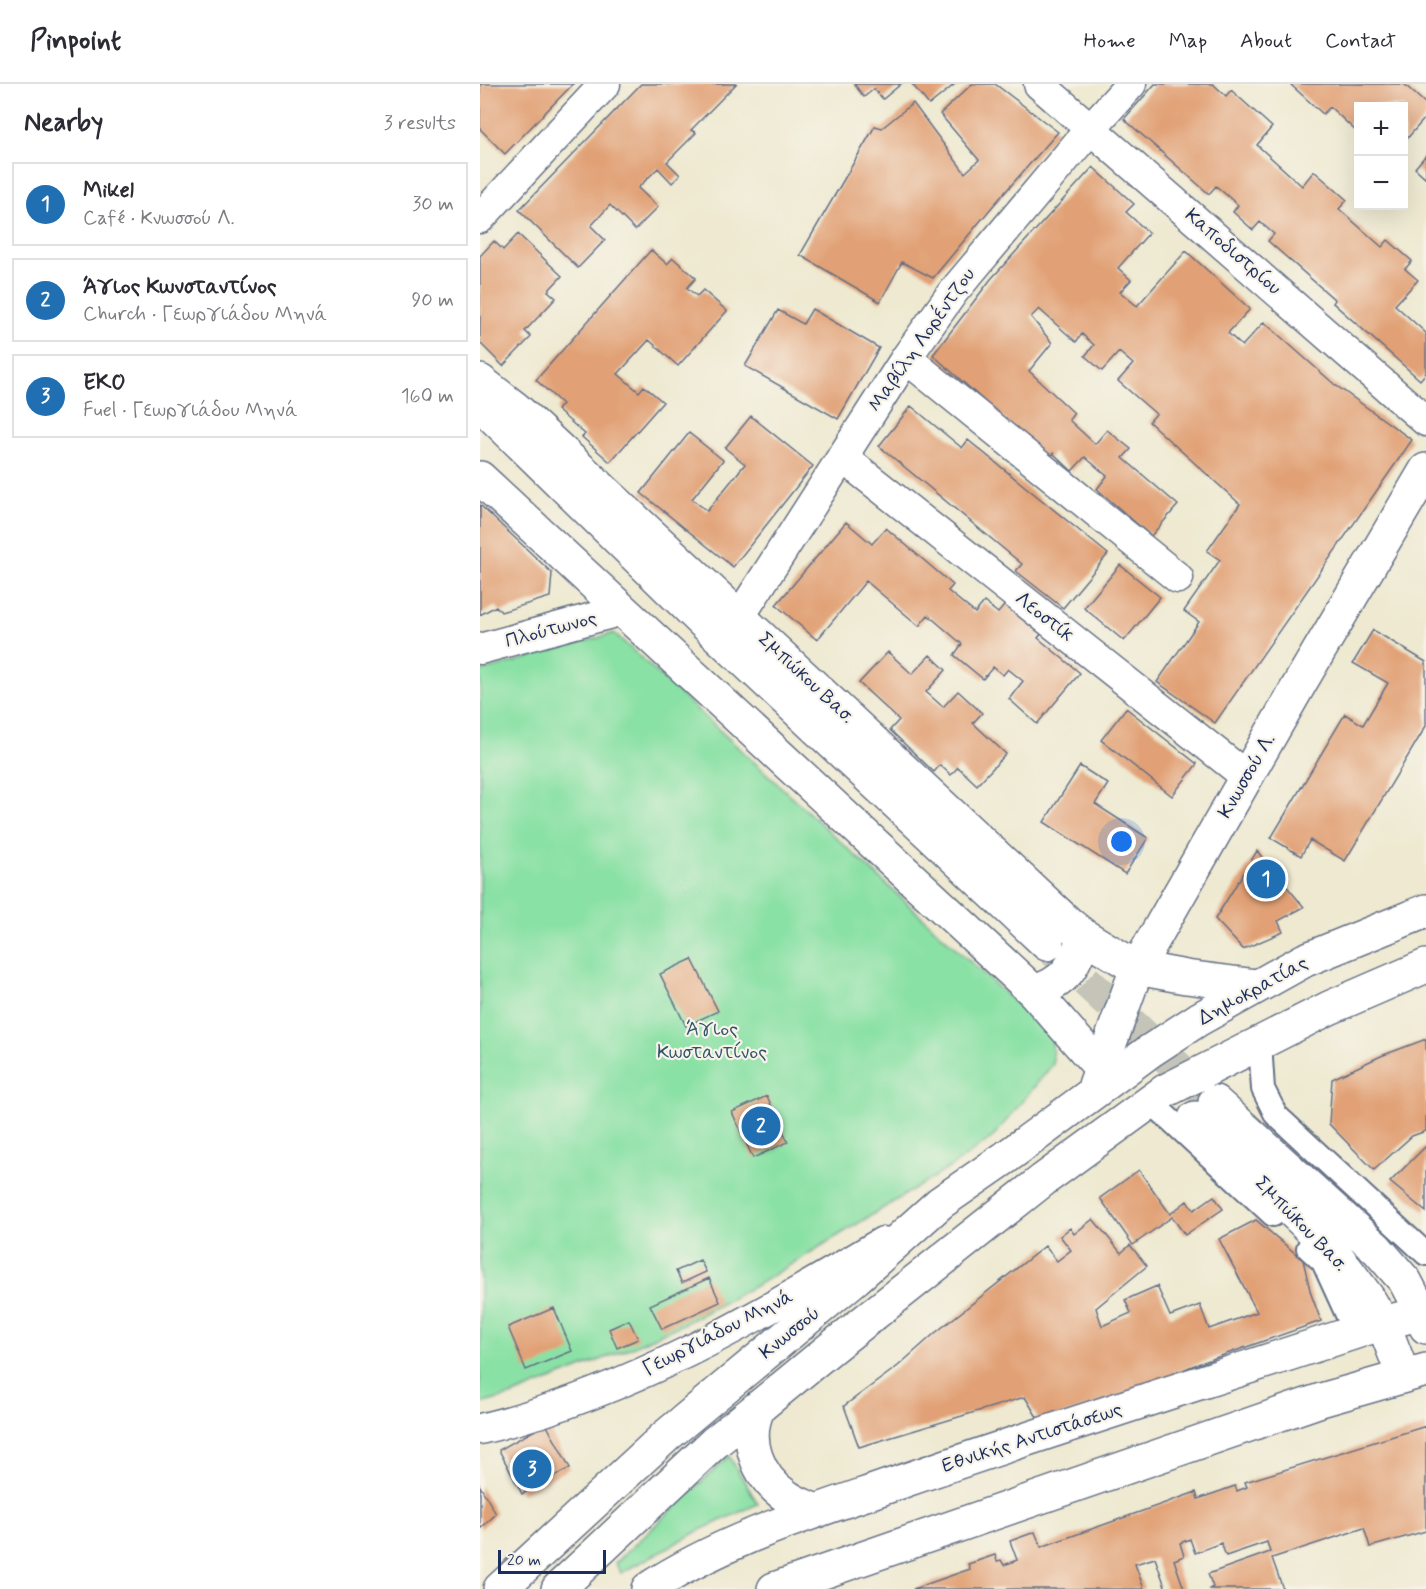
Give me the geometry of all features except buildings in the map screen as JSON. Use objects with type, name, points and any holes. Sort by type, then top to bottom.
[{"type":"main road","name":"Σμπώκου Βασ.","points":[[480,381],[516,409],[1083,936],[1137,968],[1257,986]]},
{"type":"main road","name":"Σμπώκου Βασ.","points":[[480,404],[1041,951],[618,570],[571,521],[480,437]]},
{"type":"main road","name":"Κνωσσού Λ.","points":[[1097,1081],[1137,968],[1426,470]]},
{"type":"main road","points":[[480,478],[1034,992],[1097,1081]]},
{"type":"main road","name":"Δημοκρατίας","points":[[1097,1081],[1305,960],[1426,911]]},
{"type":"main road","points":[[1034,992],[1047,988],[1065,976],[1078,953],[1083,936]]},
{"type":"main road","points":[[1151,1102],[1181,1083],[1329,1008],[1426,966]]},
{"type":"main road","name":"Κνωσσού","points":[[500,1589],[666,1436],[856,1278],[940,1203],[1097,1081]]},
{"type":"main road","name":"Κνωσσού","points":[[558,1589],[714,1443],[1043,1180],[1151,1102]]},
{"type":"main road","name":"Σμπώκου Βασ.","points":[[1414,1372],[1369,1328],[1368,1298],[1330,1249],[1205,1110],[1377,1249],[1405,1281],[1424,1318]]},
{"type":"main road","name":"Εθνικής Αντιστάσεως","points":[[648,1589],[709,1554],[784,1522],[1015,1442],[1369,1328],[1424,1318]]},
{"type":"main road","points":[[774,1589],[1211,1437],[1414,1372]]},
{"type":"main road","points":[[759,1407],[754,1417],[752,1445],[760,1465],[784,1495],[816,1511]]},
{"type":"street","points":[[480,218],[605,84]]},
{"type":"street","name":"Καποδιστρίου","points":[[1039,84],[1426,421]]},
{"type":"street","name":"Μαβίλη Λορέντζου","points":[[740,616],[906,358],[953,292],[1131,84]]},
{"type":"street","points":[[906,358],[1178,578]]},
{"type":"street","name":"Λεοστίκ","points":[[842,457],[1247,777]]},
{"type":"street","name":"Πλούτωνος","points":[[480,649],[622,610]]},
{"type":"street","points":[[1260,1043],[1263,1089],[1276,1115],[1426,1254]]},
{"type":"street","points":[[1151,1102],[1323,1262],[1369,1328]]},
{"type":"street","name":"Γεωργιάδου Μηνά","points":[[480,1429],[526,1418],[689,1351],[810,1286],[940,1203]]},
{"type":"green space","name":"Άγιος Κωσταντίνος","points":[[614,633],[1052,1037],[1053,1064],[993,1137],[952,1166],[762,1282],[689,1321],[625,1350],[513,1395],[480,1404],[480,672]]},
{"type":"green space","points":[[729,1456],[758,1504],[700,1530],[621,1573],[615,1563]]},
{"type":"tunnel","points":[[1050,947],[1209,1097]]},
{"type":"place","name":"Mikel","points":[[1266,879]]},
{"type":"place","name":"Άγιος Κωνσταντίνος","points":[[761,1126]]},
{"type":"place","name":"EKO","points":[[532,1469]]}]
